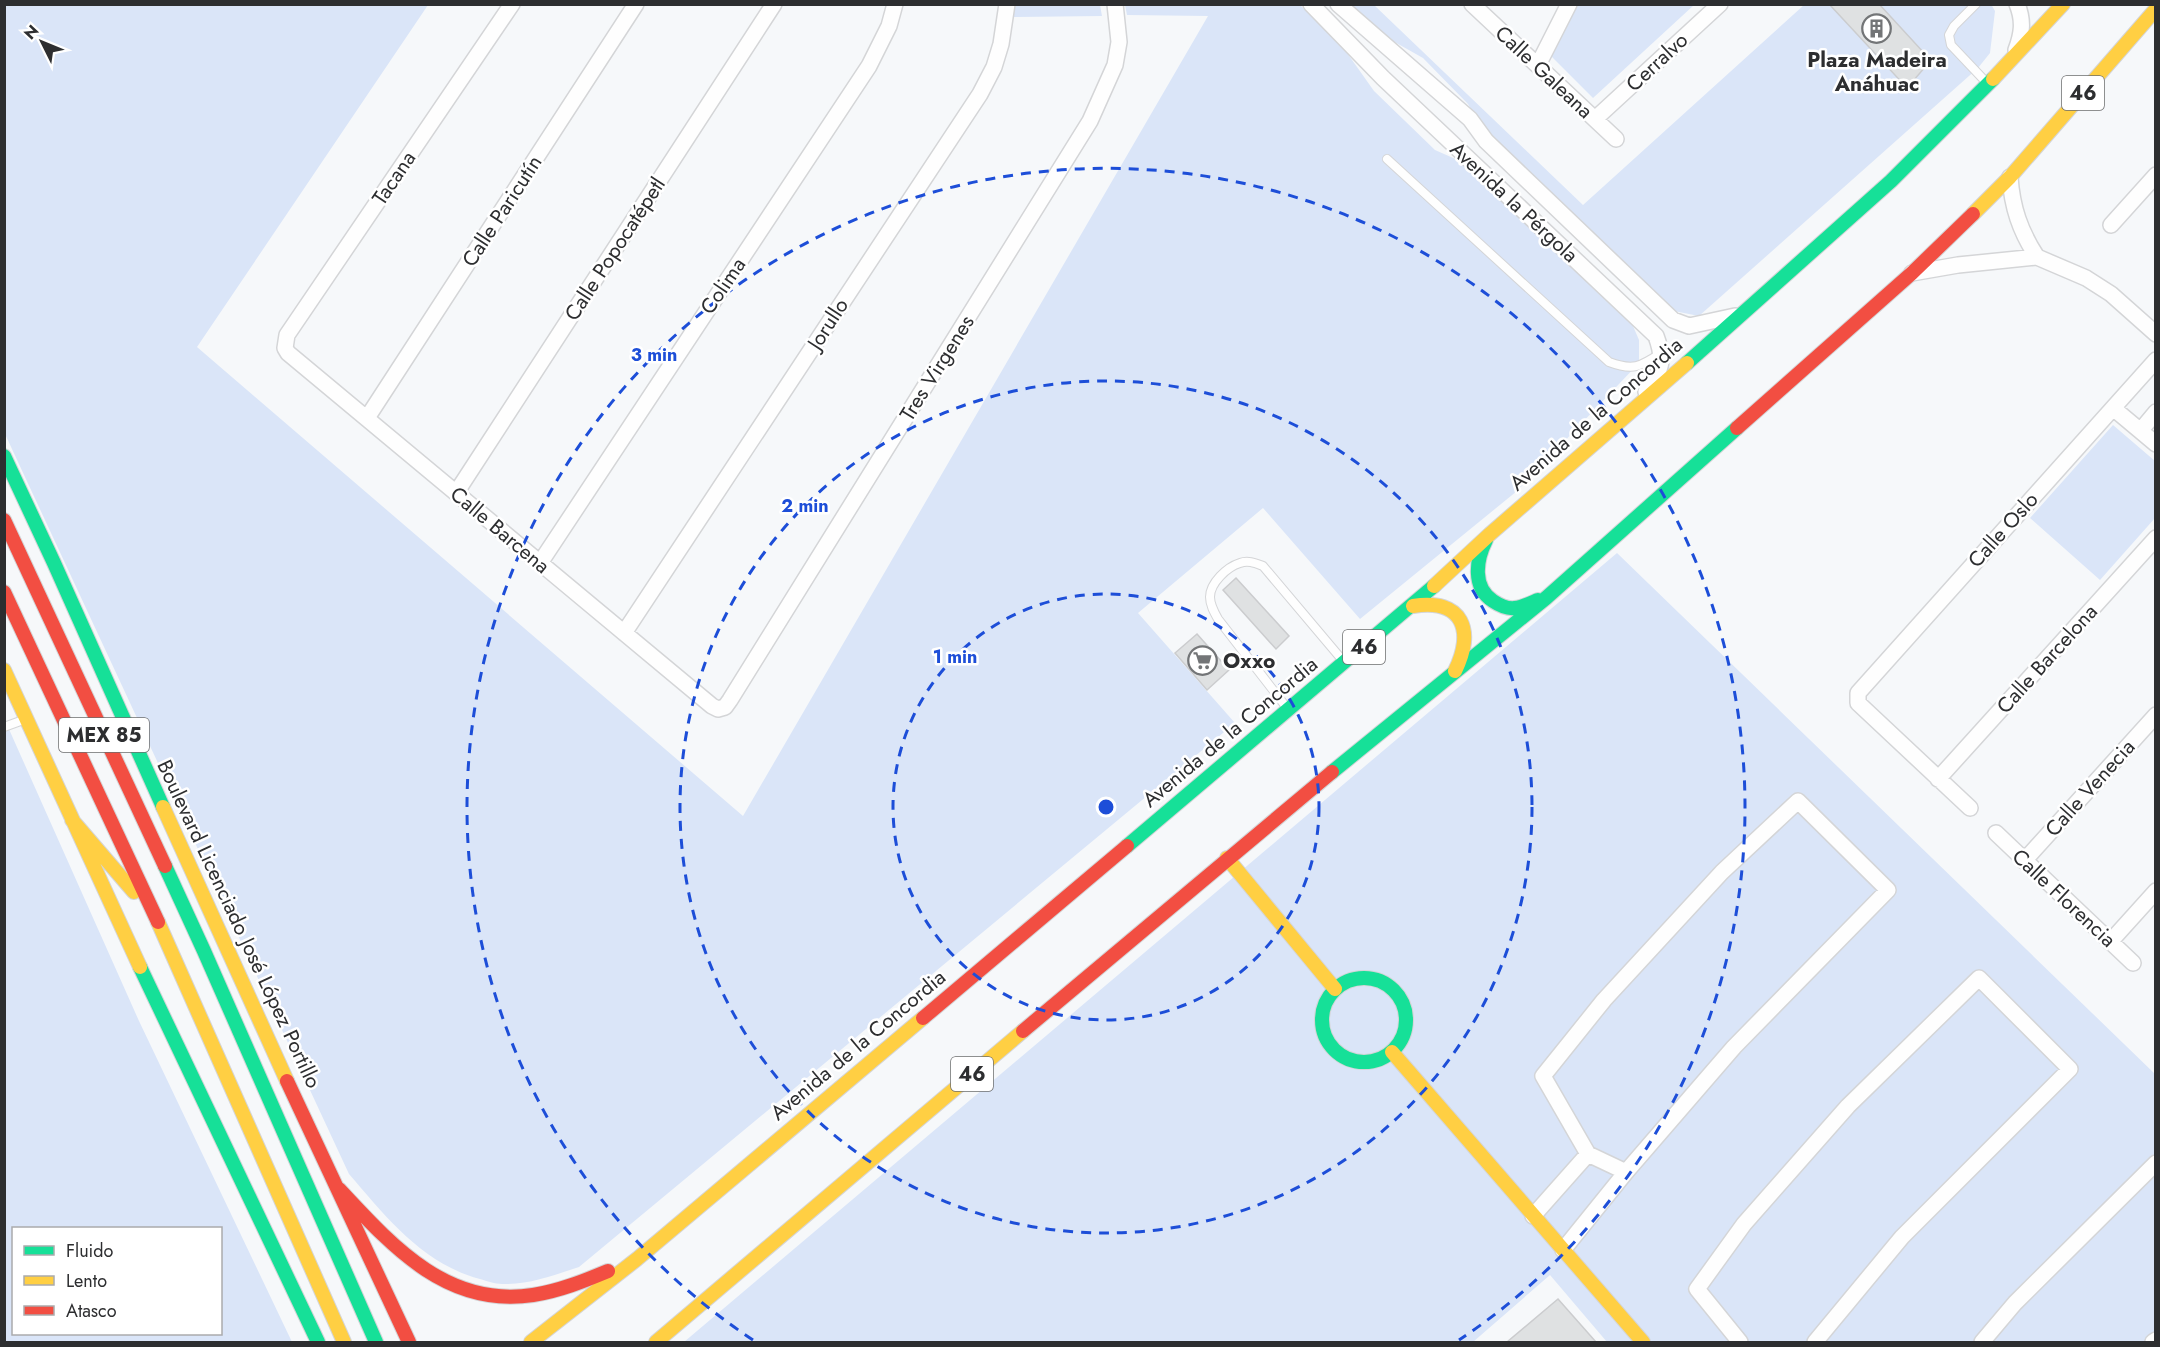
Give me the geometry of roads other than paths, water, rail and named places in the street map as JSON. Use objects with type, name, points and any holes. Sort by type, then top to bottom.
[{"type":"main road","name":"Avenida de la Concordia","points":[[531,1342],[637,1259],[1413,606],[1490,534],[1630,414],[1891,181],[2013,59],[2064,4]]},
{"type":"main road","name":"46","points":[[656,1342],[1227,858],[1546,598],[1912,273],[2010,177],[2154,13]]},
{"type":"main road","name":"Boulevard Licenciado José López Portillo","points":[[4,456],[213,921],[409,1342]]},
{"type":"main road","name":"Boulevard Licenciado José López Portillo","points":[[4,520],[385,1338]]},
{"type":"main road","points":[[1490,534],[1481,548],[1476,563],[1477,579],[1485,594],[1497,604],[1513,609],[1546,598]]},
{"type":"main road","name":"MEX 85","points":[[4,592],[156,918],[344,1342]]},
{"type":"main road","points":[[1413,606],[1426,603],[1440,604],[1452,610],[1461,621],[1465,633],[1465,647],[1454,673]]},
{"type":"main road","points":[[4,670],[72,820],[318,1342]]},
{"type":"main road","points":[[72,820],[156,918]]},
{"type":"main road","points":[[1227,858],[1335,989]]},
{"type":"main road","points":[[1359,977],[1373,978],[1396,991],[1403,1002],[1406,1029],[1401,1042],[1392,1052],[1379,1060],[1365,1062],[1351,1060],[1338,1054],[1328,1043],[1322,1029],[1322,1015],[1326,1001],[1335,989],[1346,981],[1359,977]]},
{"type":"main road","points":[[1392,1052],[1643,1342]]},
{"type":"main road","points":[[339,1189],[391,1244],[436,1277],[476,1294],[512,1297],[538,1295],[572,1286],[637,1259]]},
{"type":"main road","points":[[385,1338],[393,1306]]},
{"type":"street","name":"Tacana","points":[[288,353],[285,348],[287,335],[512,4]]},
{"type":"street","name":"Calle Paricutín","points":[[367,418],[636,4]]},
{"type":"street","name":"Calle Popocatépetl","points":[[456,493],[774,4]]},
{"type":"street","name":"Colima","points":[[540,562],[869,66],[889,26],[895,4]]},
{"type":"street","name":"Jorullo","points":[[624,633],[980,93],[997,60],[1007,4]]},
{"type":"street","name":"Tres Virgenes","points":[[712,706],[718,709],[725,707],[730,700],[1090,121],[1115,65],[1119,42],[1115,4]]},
{"type":"street","name":"Avenida la Pérgola","points":[[1311,4],[1451,144],[1469,158],[1656,336],[1662,352]]},
{"type":"street","name":"Avenida la Pérgola","points":[[1338,4],[1470,119],[1486,141],[1673,320],[1689,326],[1740,315]]},
{"type":"street","name":"Calle Galeana","points":[[1472,4],[1616,139]]},
{"type":"street","points":[[1538,65],[1569,4]]},
{"type":"street","name":"Cerralvo","points":[[1594,119],[1720,4]]},
{"type":"street","points":[[2013,59],[2022,35],[2022,18],[2017,4]]},
{"type":"street","points":[[1365,58],[1379,40]]},
{"type":"street","points":[[1469,158],[1486,141]]},
{"type":"street","points":[[2111,225],[2156,175]]},
{"type":"street","points":[[2010,177],[2017,219],[2037,257]]},
{"type":"street","points":[[1912,273],[1958,265],[2037,257],[2086,278],[2111,294],[2156,334]]},
{"type":"street","points":[[1630,414],[1650,388],[1661,367],[1662,352]]},
{"type":"street","name":"Calle Barcena","points":[[288,353],[712,706]]},
{"type":"street","name":"Calle Oslo","points":[[1938,779],[1858,703],[1858,693],[2156,360]]},
{"type":"street","points":[[2113,408],[2156,444]]},
{"type":"street","points":[[2141,430],[2156,412]]},
{"type":"street","name":"Calle Barcelona","points":[[1938,779],[2156,538]]},
{"type":"street","name":"Calle Venecia","points":[[2024,861],[2156,715]]},
{"type":"street","points":[[1938,779],[1970,808]]},
{"type":"street","points":[[1563,1250],[1626,1172],[1734,1047],[1888,890],[1798,801],[1722,872],[1604,1000],[1544,1076],[1588,1154],[1626,1172]]},
{"type":"street","name":"Calle Florencia","points":[[1996,833],[2133,963]]},
{"type":"street","points":[[2110,942],[2156,891]]},
{"type":"street","points":[[1740,1342],[1697,1289],[1744,1224],[1848,1106],[1979,978],[2070,1069],[1902,1237],[1815,1342]]},
{"type":"street","points":[[1533,1216],[1588,1154]]},
{"type":"street","points":[[1982,1342],[2015,1303],[2156,1163]]},
{"type":"lane","points":[[1976,4],[1954,26],[1948,36],[1951,45],[1988,84]]},
{"type":"lane","points":[[1387,159],[1609,362],[1625,368],[1642,366],[1662,352]]},
{"type":"lane","points":[[1289,710],[1211,607],[1212,588],[1229,570],[1239,563],[1248,562],[1263,566],[1345,663]]},
{"type":"lane","points":[[4,727],[26,719]]},
{"type":"place","name":"Plaza Madeira Anáhuac","points":[[1877,29]]},
{"type":"place","name":"Oxxo","points":[[1202,661]]}]
